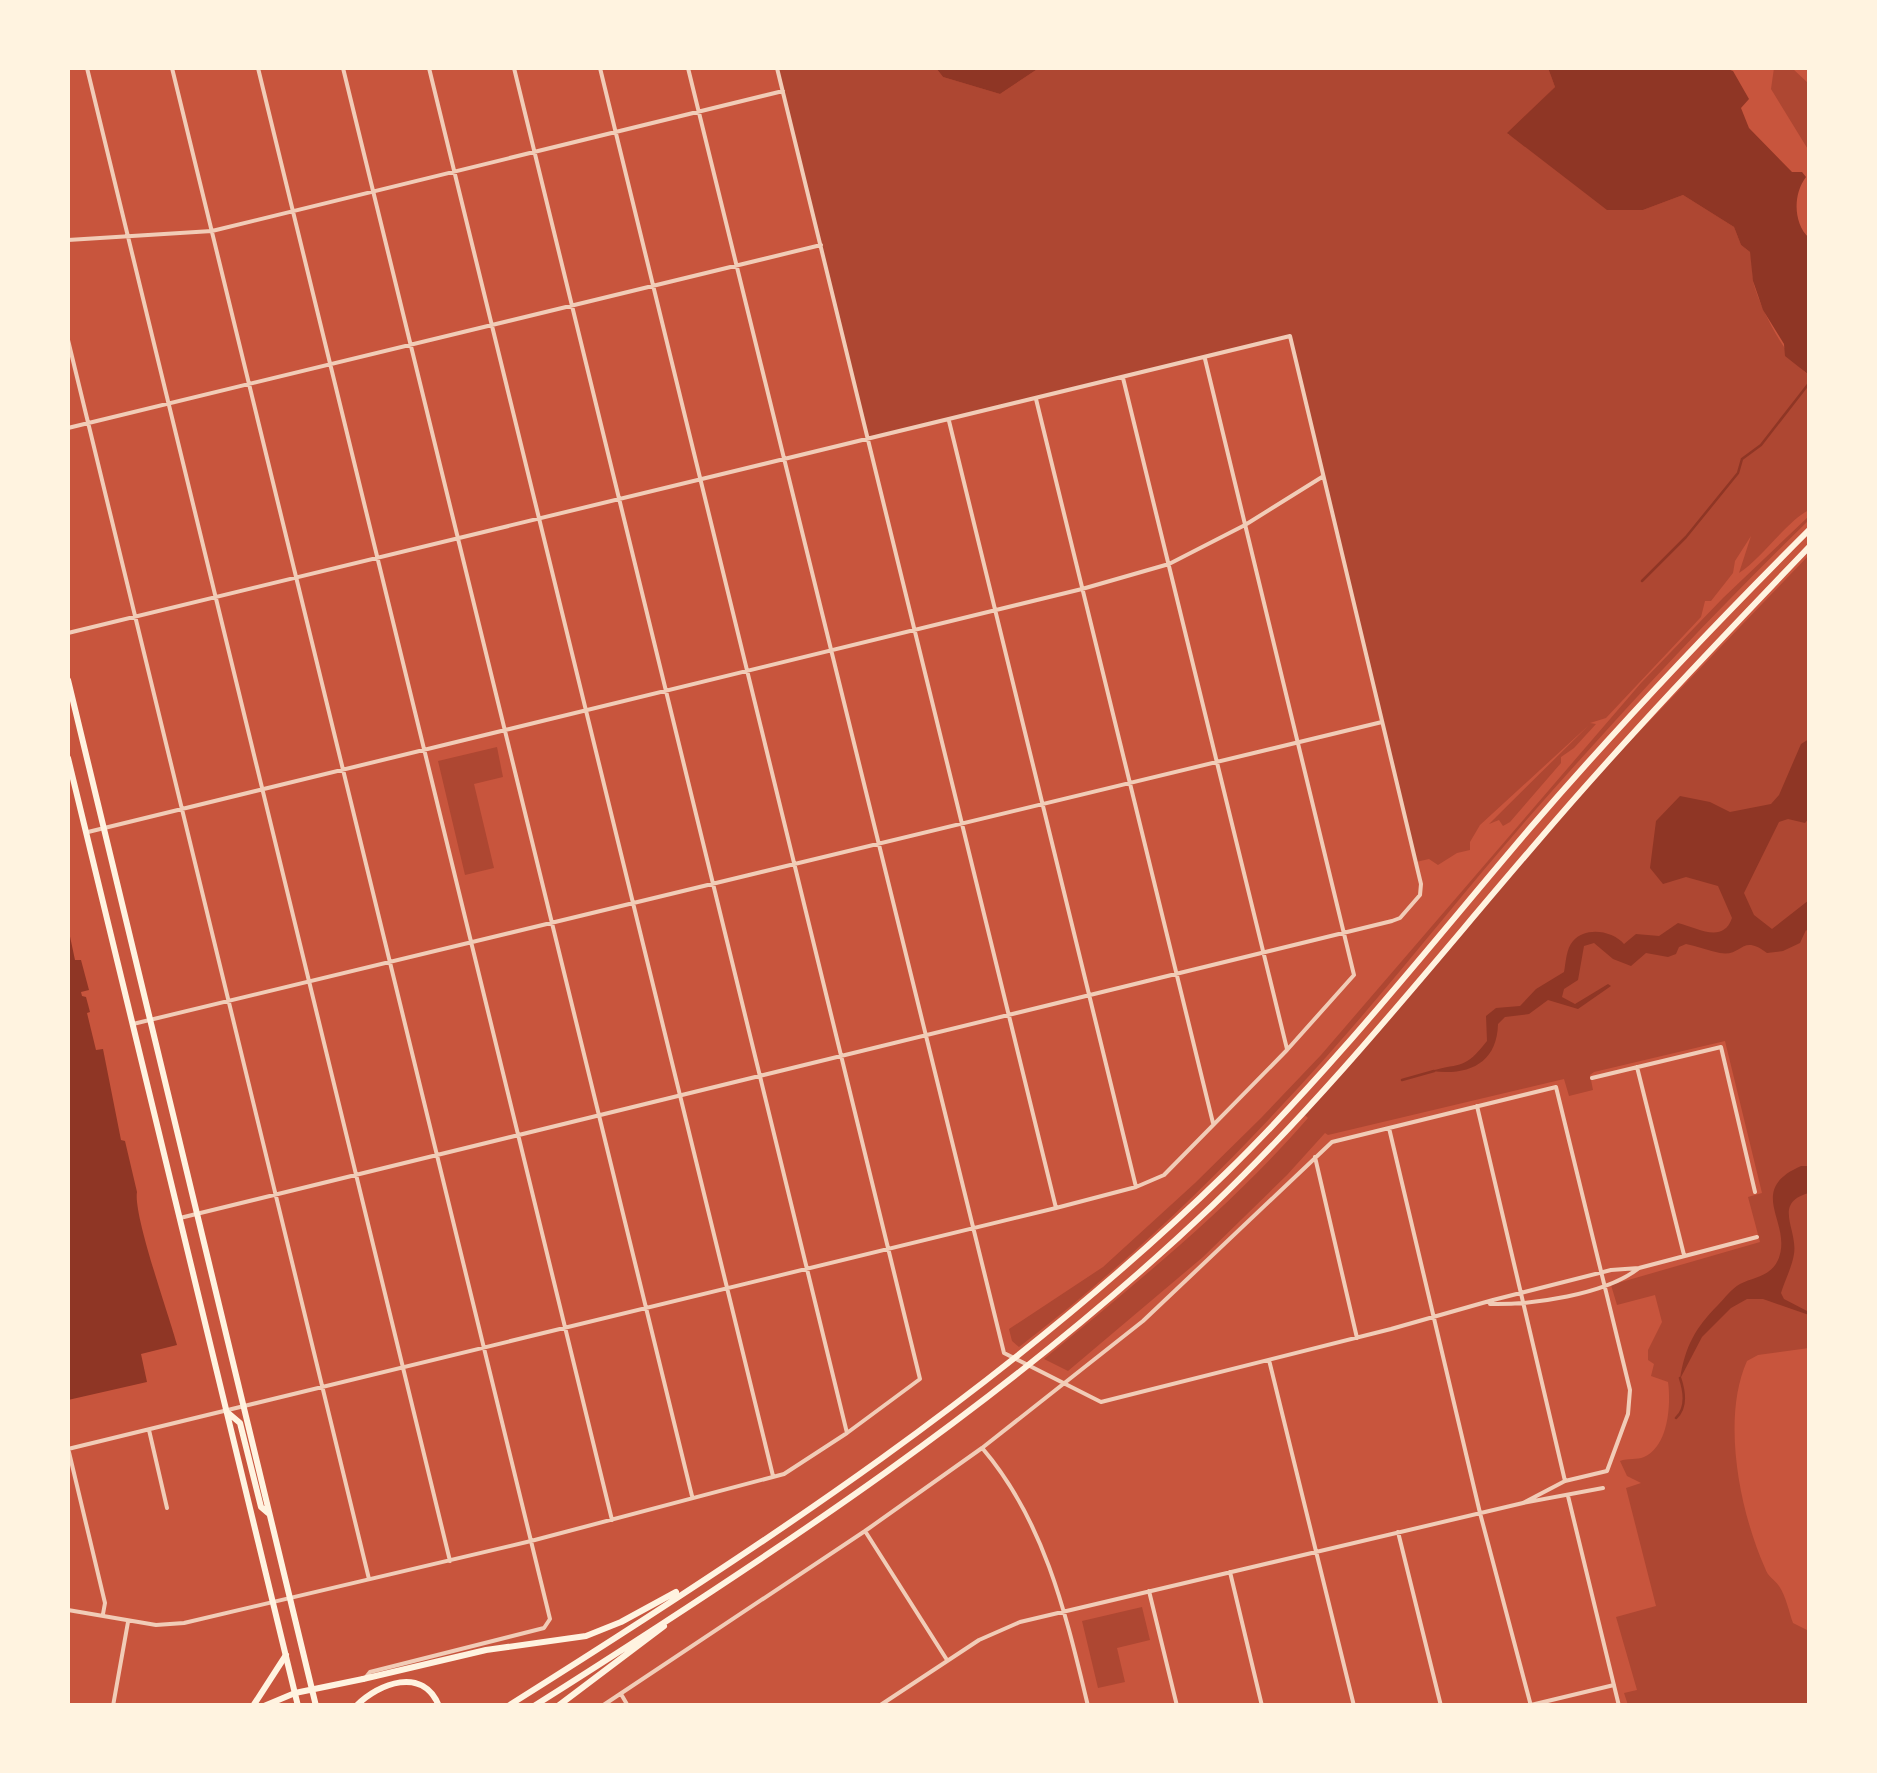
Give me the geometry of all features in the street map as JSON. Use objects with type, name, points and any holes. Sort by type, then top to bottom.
[{"type":"main road","points":[[508,1706],[704,1578],[988,1380],[1141,1254],[1284,1115],[1620,726],[1810,529]]},
{"type":"main road","points":[[534,1706],[857,1492],[1000,1386],[1148,1265],[1276,1142],[1373,1036],[1622,745],[1810,546]]},
{"type":"main road","points":[[68,680],[316,1706]]},
{"type":"main road","points":[[68,758],[298,1706]]},
{"type":"main road","points":[[226,1411],[240,1423],[261,1507],[269,1514]]},
{"type":"main road","points":[[264,1706],[295,1693],[486,1650],[586,1636],[704,1578]]},
{"type":"main road","points":[[558,1706],[684,1609]]},
{"type":"main road","points":[[254,1706],[286,1655]]},
{"type":"main road","points":[[356,1706],[379,1688],[403,1681],[426,1686],[439,1706]]},
{"type":"street","points":[[86,68],[450,1561]]},
{"type":"street","points":[[172,68],[550,1617],[549,1625],[370,1672],[364,1679]]},
{"type":"street","points":[[258,68],[612,1520]]},
{"type":"street","points":[[343,68],[692,1497]]},
{"type":"street","points":[[429,68],[773,1476]]},
{"type":"street","points":[[514,68],[847,1433]]},
{"type":"street","points":[[68,1610],[156,1625],[184,1623],[612,1520],[796,1468],[920,1378],[600,68]]},
{"type":"street","points":[[688,68],[1004,1353],[1101,1402],[1521,1292],[1639,1268],[1757,1237]]},
{"type":"street","points":[[777,68],[1056,1208]]},
{"type":"street","points":[[68,240],[212,231],[783,92]]},
{"type":"street","points":[[68,428],[821,245]]},
{"type":"street","points":[[68,633],[1290,336],[1422,892],[1400,918],[1343,934],[178,1218]]},
{"type":"street","points":[[68,340],[370,1580]]},
{"type":"street","points":[[103,1616],[105,1603],[68,1448],[1136,1187],[1164,1175],[1287,1050],[1354,975],[1204,358]]},
{"type":"street","points":[[1123,378],[1287,1050]]},
{"type":"street","points":[[1036,399],[1213,1124]]},
{"type":"street","points":[[949,421],[1136,1187]]},
{"type":"street","points":[[86,832],[1082,589],[1168,564],[1245,525],[1322,478]]},
{"type":"street","points":[[132,1025],[1382,722]]},
{"type":"street","points":[[1592,1078],[1721,1046],[1755,1192]]},
{"type":"street","points":[[1637,1067],[1684,1256]]},
{"type":"street","points":[[602,1706],[982,1448],[1143,1321],[1332,1142],[1556,1087],[1630,1390],[1628,1414],[1606,1472],[1565,1481],[1523,1503]]},
{"type":"street","points":[[1477,1106],[1565,1481]]},
{"type":"street","points":[[1388,1128],[1480,1513],[1531,1706],[1614,1685]]},
{"type":"street","points":[[1314,1156],[1357,1338]]},
{"type":"street","points":[[1485,1303],[1524,1304],[1605,1284],[1630,1276],[1639,1268]]},
{"type":"street","points":[[1269,1360],[1354,1706]]},
{"type":"street","points":[[149,1430],[168,1508]]},
{"type":"street","points":[[982,1448],[1039,1538],[1065,1610],[1088,1706]]},
{"type":"street","points":[[878,1706],[999,1630],[1065,1610],[1523,1503],[1604,1488]]},
{"type":"street","points":[[1568,1496],[1619,1706]]},
{"type":"street","points":[[864,1531],[947,1660]]},
{"type":"street","points":[[1398,1532],[1441,1706]]},
{"type":"street","points":[[1230,1572],[1262,1706]]},
{"type":"street","points":[[1149,1590],[1177,1706]]},
{"type":"street","points":[[113,1706],[128,1621]]},
{"type":"street","points":[[621,1694],[628,1706]]},
{"type":"shaded area","points":[[777,68],[936,68],[943,77],[1000,94],[1039,68],[1548,68],[1555,87],[1508,134],[1643,210],[1683,195],[1734,227],[1741,245],[1750,252],[1754,285],[1769,321],[1784,347],[1809,375],[1809,510],[1739,573],[1751,536],[1735,561],[1733,573],[1711,601],[1705,601],[1701,617],[1606,718],[1590,723],[1596,724],[1561,757],[1561,763],[1510,822],[1503,826],[1499,820],[1489,824],[1589,725],[1480,825],[1470,850],[1438,865],[1429,859],[1416,862],[1290,337],[868,439]]},
{"type":"shaded area","points":[[936,68],[1039,68],[1000,94],[943,77]]},
{"type":"shaded area","points":[[1548,68],[1733,71],[1749,99],[1741,108],[1749,128],[1792,172],[1802,172],[1806,177],[1797,208],[1800,225],[1809,238],[1809,375],[1785,356],[1784,344],[1763,310],[1753,281],[1750,252],[1741,245],[1734,227],[1683,195],[1643,210],[1607,210],[1507,133],[1555,87]]},
{"type":"shaded area","points":[[1774,68],[1792,68],[1809,84],[1809,151],[1771,89]]},
{"type":"shaded area","points":[[1809,516],[1592,746],[1352,1027],[1255,1134],[1102,1280],[1019,1347],[1012,1341],[1009,1329],[1103,1267],[1261,1118],[1321,1055],[1641,683]]},
{"type":"shaded area","points":[[1809,555],[1809,1348],[1758,1355],[1747,1361],[1739,1384],[1735,1437],[1741,1493],[1756,1545],[1766,1571],[1784,1594],[1793,1623],[1809,1631],[1809,1705],[1628,1705],[1624,1693],[1637,1690],[1616,1617],[1656,1606],[1626,1488],[1641,1483],[1627,1476],[1620,1461],[1644,1457],[1659,1444],[1669,1391],[1668,1382],[1651,1376],[1654,1364],[1648,1360],[1648,1350],[1662,1322],[1655,1295],[1617,1305],[1611,1285],[1760,1242],[1748,1197],[1762,1193],[1725,1041],[1594,1072],[1590,1075],[1593,1090],[1569,1096],[1564,1079],[1325,1133],[1203,1257],[1068,1371],[1044,1359],[1181,1244],[1278,1151],[1308,1118],[1303,1113],[1564,810]]},
{"type":"shaded area","points":[[1809,739],[1809,818],[1805,823],[1788,819],[1779,822],[1744,893],[1754,915],[1772,929],[1809,900],[1809,932],[1806,930],[1800,943],[1767,953],[1752,945],[1728,953],[1686,944],[1668,957],[1646,953],[1631,966],[1613,959],[1594,943],[1584,946],[1578,980],[1564,989],[1562,997],[1575,1004],[1608,984],[1611,986],[1578,1009],[1548,1000],[1529,1014],[1505,1017],[1498,1024],[1492,1049],[1478,1064],[1457,1071],[1431,1071],[1462,1064],[1473,1057],[1487,1041],[1486,1016],[1496,1008],[1520,1006],[1536,989],[1564,972],[1569,948],[1578,936],[1599,932],[1624,944],[1636,934],[1659,936],[1678,923],[1709,932],[1728,926],[1732,918],[1718,886],[1686,877],[1663,884],[1650,868],[1656,821],[1680,796],[1710,802],[1730,812],[1771,804],[1779,795],[1801,744]]},
{"type":"shaded area","points":[[497,747],[503,777],[474,784],[494,868],[465,875],[438,761]]},
{"type":"shaded area","points":[[68,927],[75,960],[81,960],[89,990],[81,992],[90,1012],[87,1013],[96,1050],[103,1049],[121,1140],[125,1141],[137,1192],[140,1221],[177,1345],[141,1354],[147,1382],[68,1400]]},
{"type":"shaded area","points":[[1809,1166],[1809,1193],[1798,1197],[1789,1210],[1794,1254],[1781,1293],[1809,1315],[1763,1299],[1747,1299],[1731,1308],[1702,1337],[1680,1379],[1688,1348],[1703,1322],[1734,1288],[1767,1273],[1778,1260],[1780,1233],[1773,1197],[1784,1176]]},
{"type":"shaded area","points":[[1142,1607],[1150,1640],[1117,1648],[1125,1682],[1098,1688],[1082,1621]]},
{"type":"waterway","points":[[1642,581],[1686,537],[1738,473],[1742,459],[1761,445],[1810,382]]},
{"type":"waterway","points":[[1402,1080],[1434,1071]]},
{"type":"waterway","points":[[1676,1418],[1683,1404],[1680,1378]]}]
